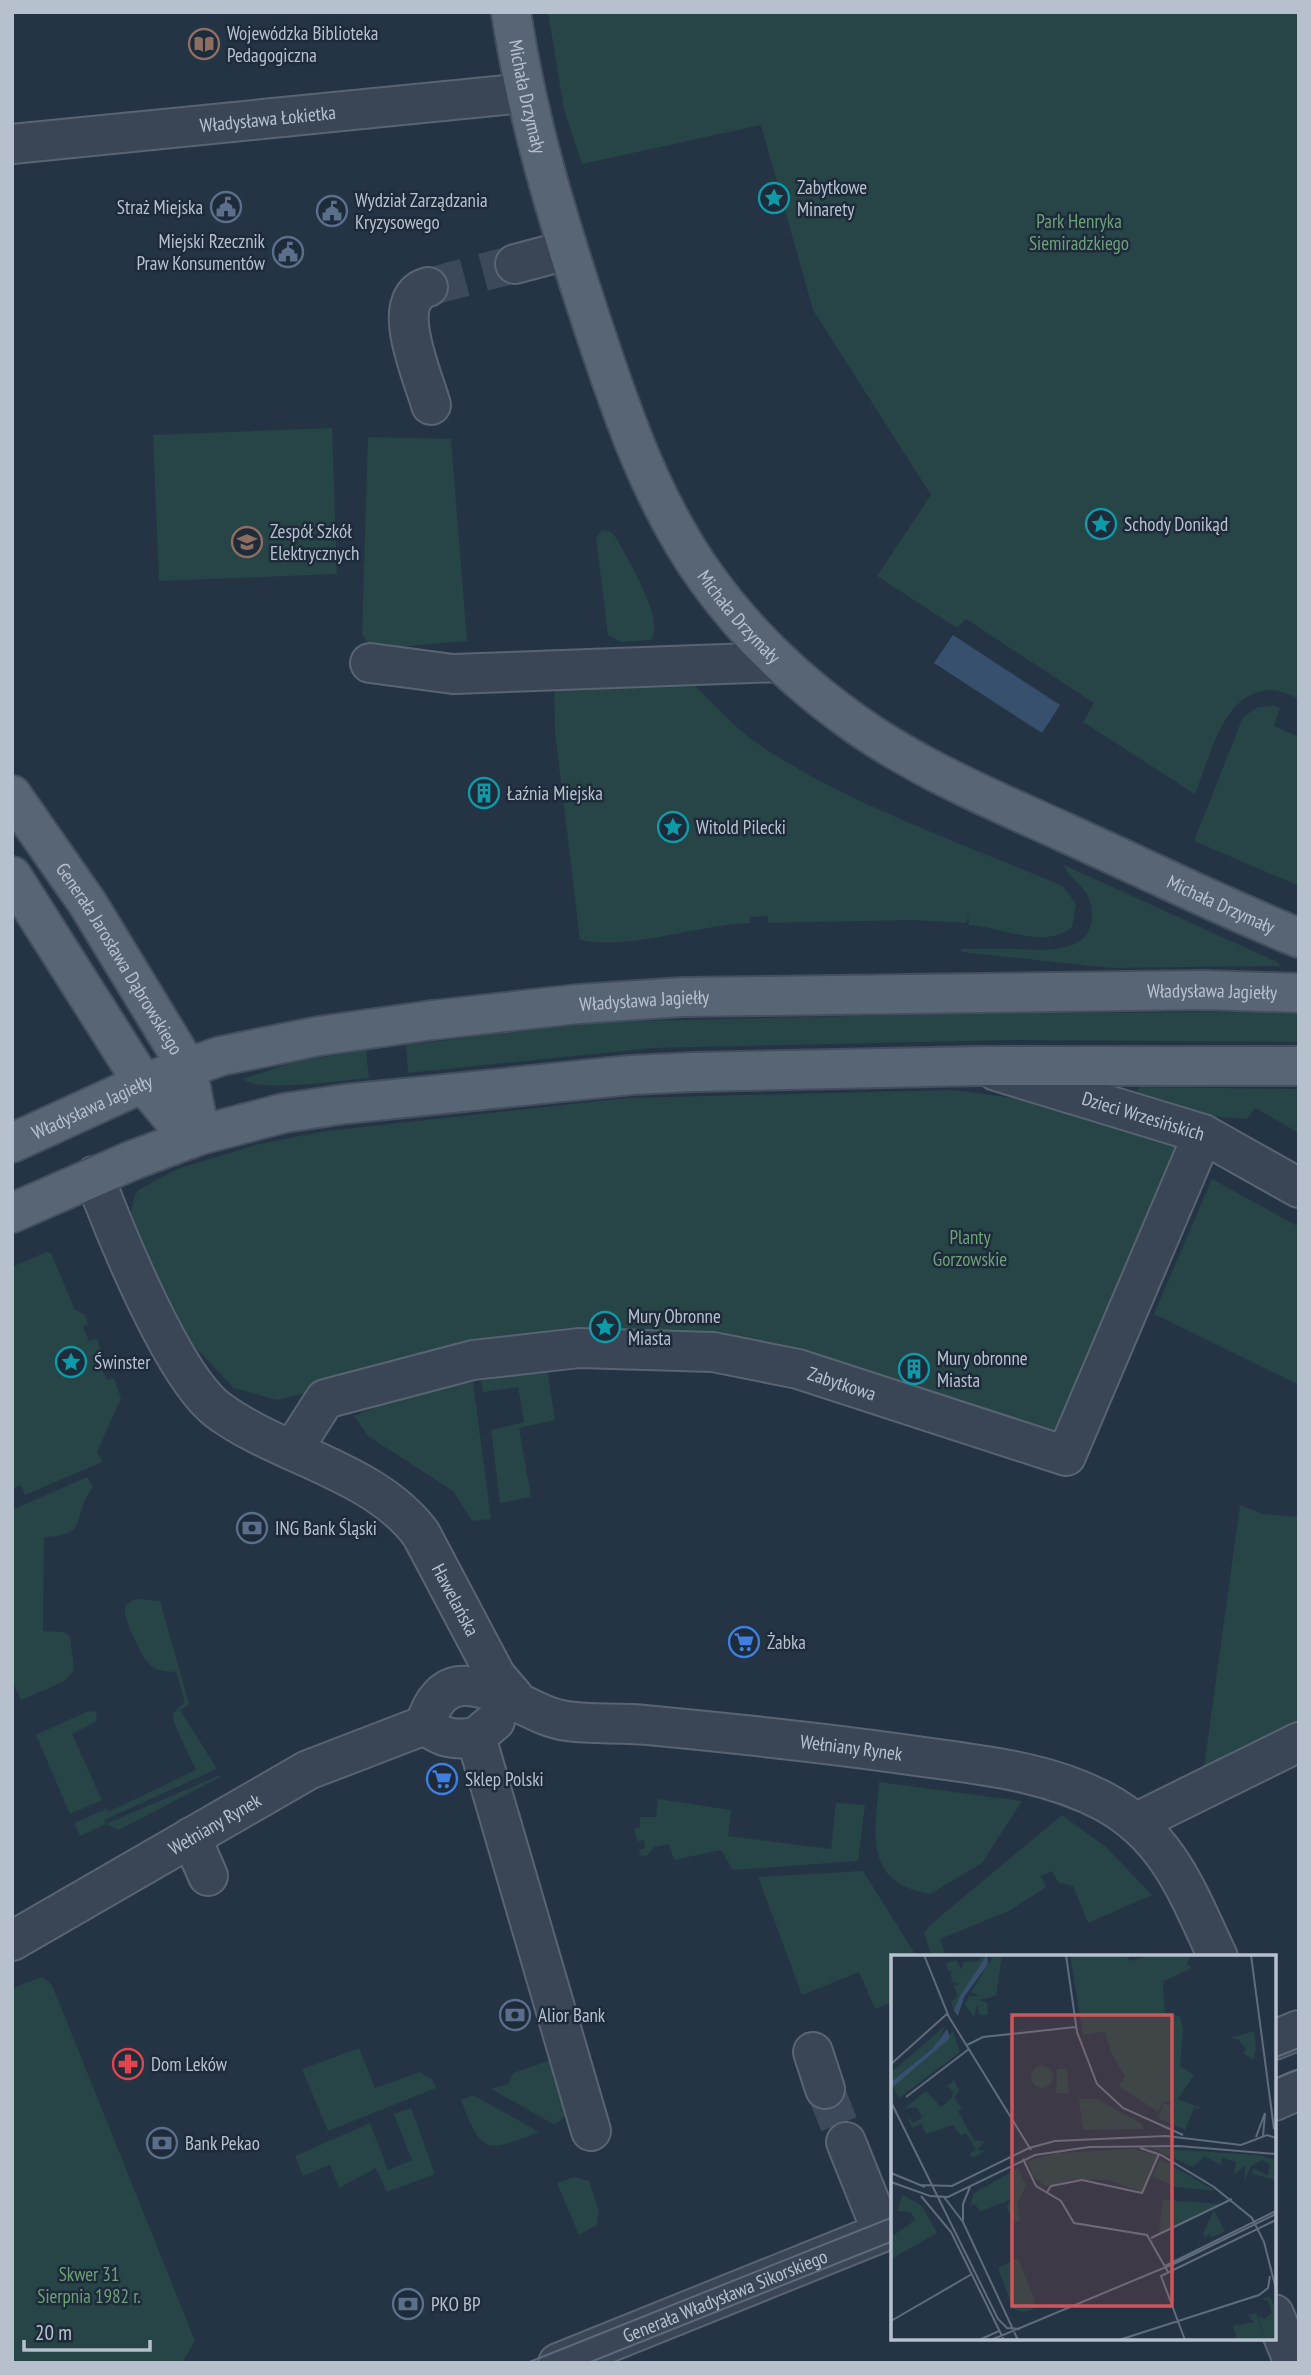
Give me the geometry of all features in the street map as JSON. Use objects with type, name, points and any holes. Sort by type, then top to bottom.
[{"type":"main road","name":"Michała Drzymały","points":[[512,12],[535,140],[568,250],[628,427],[662,503],[707,580],[730,610],[779,662],[848,719],[914,759],[1226,908],[1299,938]]},
{"type":"main road","name":"Generała Jarosława Dąbrowskiego","points":[[12,794],[100,923],[187,1067],[195,1137]]},
{"type":"main road","points":[[12,876],[143,1083],[195,1137]]},
{"type":"main road","name":"Władysława Jagiełły","points":[[12,1143],[143,1083],[187,1067],[276,1043],[351,1031],[620,1000],[1205,990],[1299,993]]},
{"type":"main road","points":[[12,1213],[195,1137],[300,1110],[631,1075],[979,1066],[1299,1066]]},
{"type":"street","name":"Władysława Łokietka","points":[[12,144],[525,93]]},
{"type":"street","points":[[515,264],[568,250]]},
{"type":"street","points":[[428,287],[412,296],[407,306],[408,322],[431,405]]},
{"type":"street","points":[[381,672],[453,674],[779,662]]},
{"type":"street","name":"Dzieci Wrzesińskich","points":[[979,1066],[1203,1134],[1299,1188]]},
{"type":"street","name":"Zabytkowa","points":[[293,1448],[325,1399],[453,1364],[579,1348],[713,1353],[798,1369],[1066,1456],[1203,1134]]},
{"type":"street","name":"Hawelańska","points":[[94,1177],[161,1327],[202,1395],[241,1424],[293,1448],[377,1495],[415,1526],[496,1676],[513,1698]]},
{"type":"street","name":"Wełniany Rynek","points":[[12,1941],[308,1770],[425,1725],[436,1698],[450,1688],[467,1686],[513,1698],[536,1711],[566,1721],[621,1722],[815,1742],[1039,1776],[1104,1801],[1137,1822],[1162,1847],[1217,1955]]},
{"type":"street","points":[[425,1725],[437,1735],[457,1740],[476,1737],[491,1727],[513,1698]]},
{"type":"street","points":[[476,1737],[533,1950],[591,2131]]},
{"type":"street","points":[[1137,1822],[1299,1742]]},
{"type":"street","points":[[191,1837],[208,1876]]},
{"type":"street","points":[[1276,2039],[1299,2030]]},
{"type":"street","points":[[813,2052],[825,2089]]},
{"type":"street","points":[[846,2142],[887,2230]]},
{"type":"street","name":"Generała Władysława Sikorskiego","points":[[558,2363],[887,2230]]},
{"type":"street","points":[[1276,2319],[1294,2363]]},
{"type":"green space","name":"Park Henryka Siemiradzkiego","points":[[548,12],[1299,12],[1299,699],[1272,690],[1255,693],[1241,701],[1220,729],[1195,794],[1083,722],[1094,703],[966,619],[957,628],[877,576],[931,495],[813,310],[761,125],[582,164],[564,110]]},
{"type":"green space","points":[[332,428],[337,574],[159,581],[153,435]]},
{"type":"green space","points":[[368,437],[451,439],[467,641],[373,649],[362,635]]},
{"type":"green space","points":[[602,530],[611,532],[617,539],[643,590],[653,619],[654,631],[651,640],[621,642],[608,635],[596,538]]},
{"type":"green space","points":[[554,681],[695,686],[733,724],[758,744],[792,765],[907,822],[1063,886],[1076,904],[1072,927],[1061,934],[1036,937],[969,925],[968,914],[967,923],[913,920],[768,923],[768,916],[750,917],[750,923],[643,940],[580,940],[555,732]]},
{"type":"green space","points":[[1258,707],[1280,708],[1274,726],[1299,737],[1299,886],[1194,841],[1243,717]]},
{"type":"green space","points":[[1064,865],[1281,966],[1111,968],[961,952],[961,949],[1056,949],[1080,941],[1088,933],[1092,921],[1091,905],[1086,893]]},
{"type":"green space","points":[[1299,1012],[1299,1042],[1012,1040],[653,1048],[408,1073],[406,1045],[596,1022],[978,1013]]},
{"type":"green space","points":[[366,1050],[369,1078],[283,1085],[251,1083],[243,1079],[293,1062]]},
{"type":"green space","points":[[1139,1087],[1299,1089],[1299,1133],[1255,1108],[1247,1119],[1208,1116],[1135,1094]]},
{"type":"green space","name":"Planty Gorzowskie","points":[[951,1090],[1040,1104],[1186,1145],[1066,1442],[791,1350],[488,1348],[277,1400],[234,1388],[179,1330],[130,1216],[135,1195],[140,1189],[177,1169],[259,1144],[326,1131],[626,1098]]},
{"type":"green space","points":[[1212,1179],[1299,1227],[1299,1385],[1154,1314]]},
{"type":"green space","points":[[46,1252],[51,1253],[75,1310],[84,1314],[88,1324],[83,1327],[89,1341],[96,1338],[106,1360],[99,1363],[107,1380],[114,1378],[121,1398],[97,1452],[102,1462],[25,1495],[21,1485],[12,1489],[12,1267]]},
{"type":"green space","points":[[547,1368],[555,1420],[519,1428],[531,1497],[500,1503],[491,1430],[524,1422],[518,1387],[483,1392],[481,1381]]},
{"type":"green space","points":[[473,1382],[491,1519],[472,1521],[453,1491],[368,1436],[354,1416],[396,1399]]},
{"type":"green space","points":[[87,1477],[93,1487],[74,1529],[59,1536],[44,1537],[43,1631],[63,1632],[70,1636],[74,1670],[65,1681],[21,1700],[12,1680],[12,1510]]},
{"type":"green space","points":[[1240,1505],[1263,1514],[1299,1517],[1299,1735],[1202,1782]]},
{"type":"green space","points":[[134,1600],[160,1601],[189,1704],[180,1710],[217,1769],[104,1820],[106,1824],[80,1836],[74,1823],[106,1809],[108,1812],[196,1770],[174,1723],[173,1713],[185,1702],[176,1672],[159,1670],[150,1665],[142,1655],[125,1614],[127,1605]]},
{"type":"green space","points":[[88,1711],[96,1712],[97,1721],[72,1734],[102,1800],[70,1814],[36,1735]]},
{"type":"green space","points":[[220,1775],[119,1830],[106,1824]]},
{"type":"green space","points":[[879,1782],[1022,1801],[982,1863],[930,1894],[908,1888],[893,1879],[883,1867],[876,1837]]},
{"type":"green space","points":[[658,1799],[731,1810],[728,1836],[831,1849],[836,1803],[865,1805],[858,1861],[733,1870],[721,1850],[674,1860],[669,1844],[654,1847],[648,1855],[641,1857],[639,1850],[645,1848],[644,1840],[637,1841],[634,1829],[640,1827],[640,1817],[656,1817]]},
{"type":"green space","points":[[1062,1815],[1106,1847],[1152,1895],[1088,1923],[1073,1886],[1058,1882],[1052,1871],[1041,1876],[1046,1887],[1009,1911],[940,1939],[945,1955],[931,1955],[924,1933],[930,1925]]},
{"type":"green space","points":[[863,1871],[916,1955],[891,1955],[891,2003],[875,2009],[859,1972],[802,1995],[758,1877]]},
{"type":"green space","name":"Skwer 31 Sierpnia 1982 r.","points":[[42,1977],[52,1985],[195,2341],[182,2363],[12,2363],[12,1988]]},
{"type":"green space","points":[[359,2048],[375,2088],[420,2072],[432,2079],[436,2088],[328,2131],[302,2069]]},
{"type":"green space","points":[[548,2061],[556,2063],[569,2113],[555,2125],[491,2089],[508,2084],[513,2073]]},
{"type":"green space","points":[[473,2095],[539,2132],[508,2143],[488,2144],[481,2140],[475,2131],[461,2100]]},
{"type":"green space","points":[[411,2108],[435,2174],[387,2192],[376,2168],[339,2188],[330,2165],[303,2176],[295,2156],[370,2123],[388,2170],[412,2160],[394,2114]]},
{"type":"green space","points":[[574,2177],[589,2181],[599,2211],[597,2225],[579,2235],[557,2183]]},
{"type":"water","points":[[953,635],[1060,705],[1042,733],[934,663]]},
{"type":"tunnel","points":[[428,287],[515,264]]},
{"type":"tunnel","points":[[825,2089],[846,2142]]},
{"type":"tram line","points":[[1276,2057],[1299,2048]]},
{"type":"tram line","points":[[1276,2078],[1299,2069]]},
{"type":"tram line","points":[[527,2363],[891,2218]]},
{"type":"tram line","points":[[588,2363],[891,2242]]},
{"type":"place","name":"Wojewódzka Biblioteka Pedagogiczna","points":[[204,44]]},
{"type":"place","name":"Zabytkowe Minarety","points":[[774,198]]},
{"type":"place","name":"Straż Miejska","points":[[226,207]]},
{"type":"place","name":"Wydział Zarządzania Kryzysowego","points":[[332,211]]},
{"type":"place","name":"Miejski Rzecznik Praw Konsumentów","points":[[288,252]]},
{"type":"place","name":"Schody Donikąd","points":[[1101,524]]},
{"type":"place","name":"Zespół Szkół Elektrycznych","points":[[247,542]]},
{"type":"place","name":"Łaźnia Miejska","points":[[484,793]]},
{"type":"place","name":"Witold Pilecki","points":[[673,827]]},
{"type":"place","name":"Mury Obronne Miasta","points":[[605,1327]]},
{"type":"place","name":"Świnster","points":[[71,1362]]},
{"type":"place","name":"Mury obronne Miasta","points":[[914,1369]]},
{"type":"place","name":"ING Bank Śląski","points":[[252,1528]]},
{"type":"place","name":"Żabka","points":[[744,1642]]},
{"type":"place","name":"Sklep Polski","points":[[442,1779]]},
{"type":"place","name":"Alior Bank","points":[[515,2015]]},
{"type":"place","name":"Dom Leków","points":[[128,2064]]},
{"type":"place","name":"Bank Pekao","points":[[162,2143]]},
{"type":"place","name":"PKO BP","points":[[408,2304]]}]
